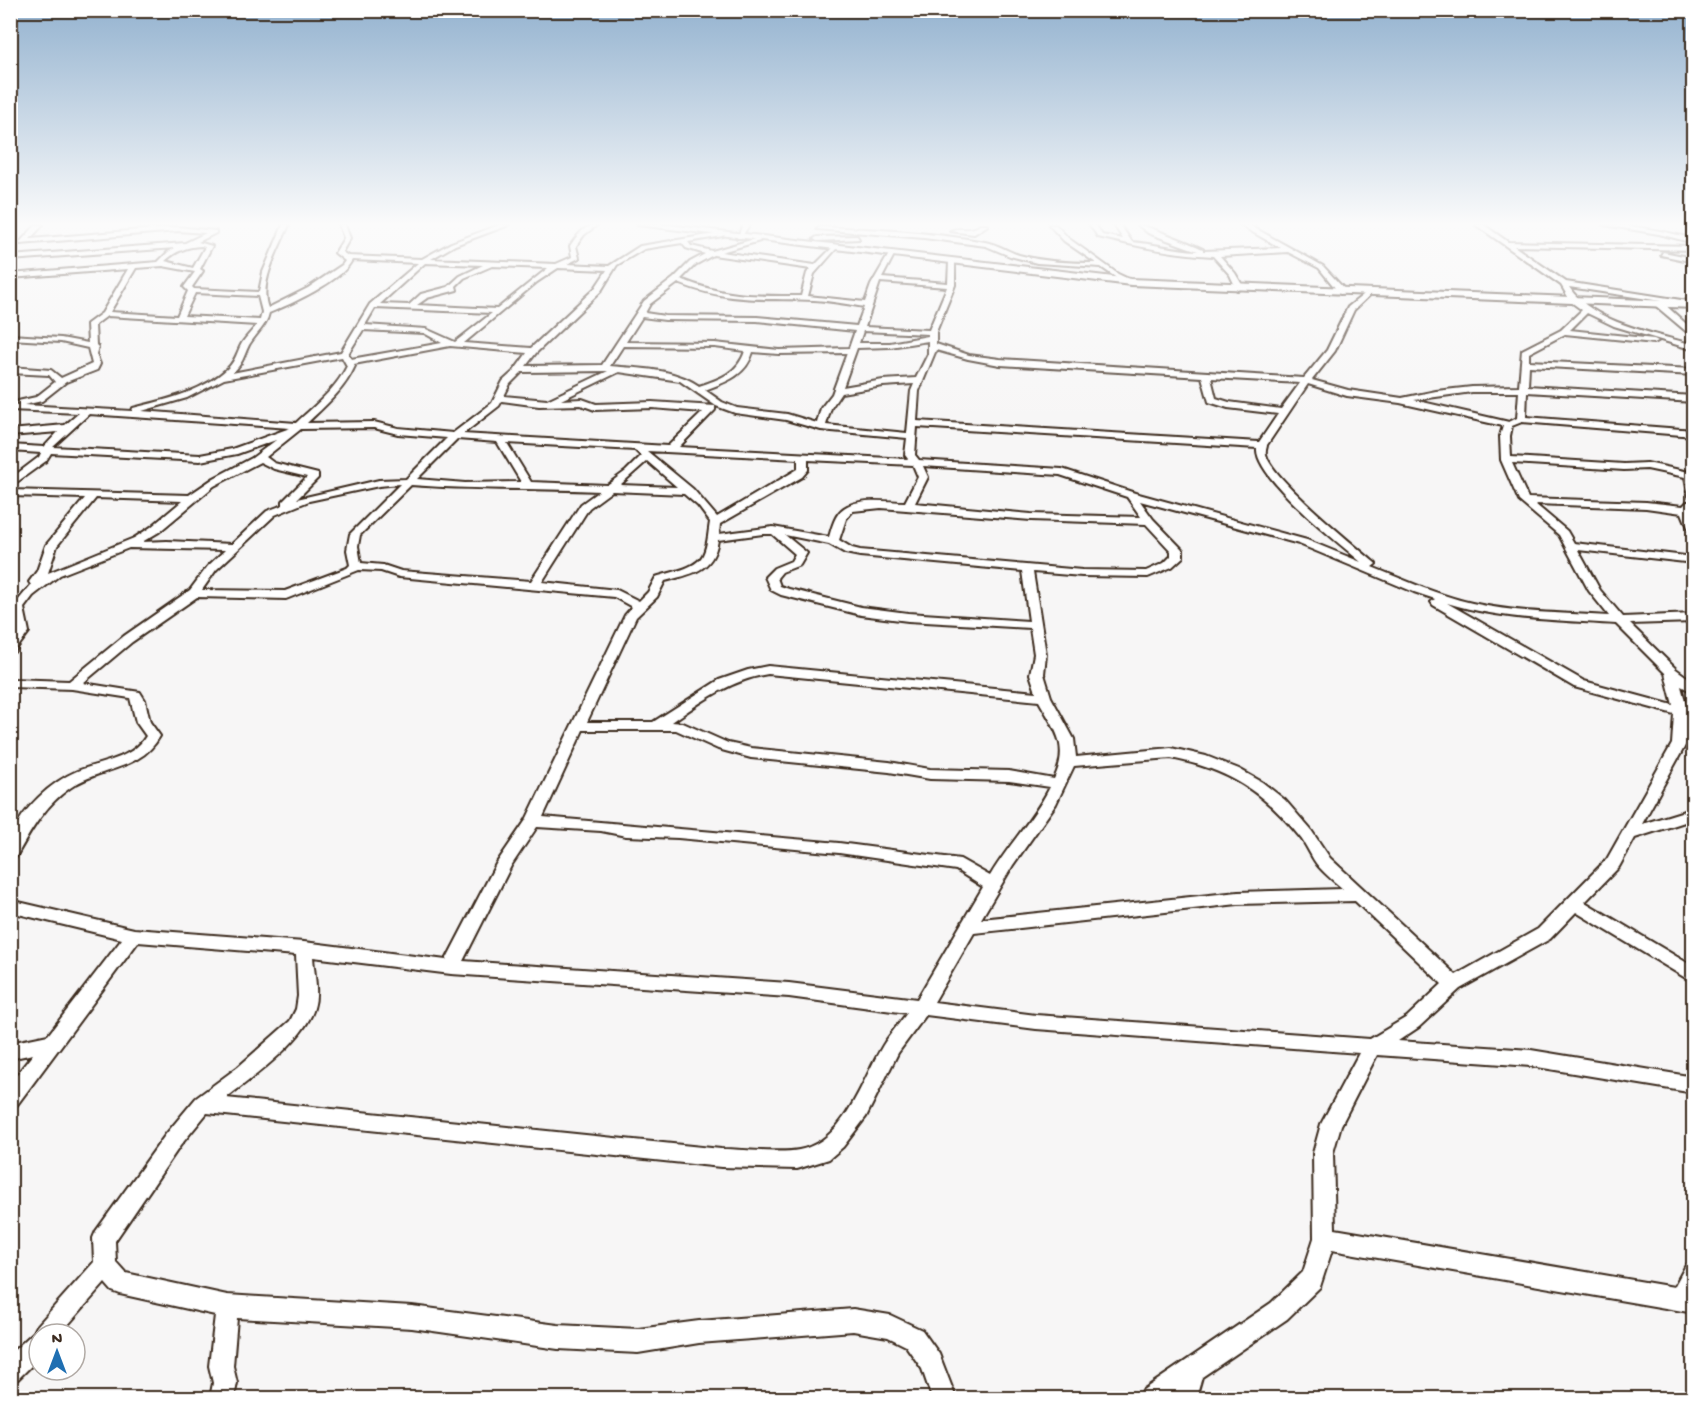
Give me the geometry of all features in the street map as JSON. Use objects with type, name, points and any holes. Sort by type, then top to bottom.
[{"type":"street","points":[[10,406],[39,399],[60,382],[94,368],[96,364],[92,354],[94,347],[91,324],[105,314],[119,291]]},
{"type":"street","points":[[179,319],[192,291],[261,294]]},
{"type":"street","points":[[224,377],[237,365],[245,352],[245,345],[263,323],[266,312],[262,291]]},
{"type":"street","points":[[266,312],[288,304],[309,291]]},
{"type":"street","points":[[32,587],[62,568],[122,547],[149,534],[217,479],[261,457],[339,387],[351,369],[347,358],[360,327],[373,306],[391,291]]},
{"type":"street","points":[[412,306],[422,297],[441,291]]},
{"type":"street","points":[[454,344],[500,311],[522,291]]},
{"type":"street","points":[[356,566],[351,555],[351,544],[355,534],[457,434],[501,398],[506,383],[521,369],[533,351],[596,291]]},
{"type":"street","points":[[605,368],[639,314],[653,296],[661,291]]},
{"type":"street","points":[[706,291],[748,298],[804,298],[869,306]]},
{"type":"street","points":[[804,298],[805,291]]},
{"type":"street","points":[[821,427],[826,408],[837,391],[875,291]]},
{"type":"street","points":[[909,505],[923,477],[910,455],[915,391],[930,360],[932,339],[949,291]]},
{"type":"street","points":[[1311,291],[1694,304]]},
{"type":"street","points":[[1568,291],[1574,300],[1586,310],[1617,324],[1694,348]]},
{"type":"street","points":[[1608,291],[1694,304]]},
{"type":"street","points":[[1368,293],[1351,309],[1332,351],[1306,381],[1262,445],[1261,455],[1267,466],[1296,500],[1380,573]]},
{"type":"street","points":[[1659,304],[1694,336]]},
{"type":"street","points":[[373,306],[500,311]]},
{"type":"street","points":[[1521,419],[1526,351],[1564,332],[1586,310]]},
{"type":"street","points":[[105,314],[263,323]]},
{"type":"street","points":[[639,314],[665,318],[757,319],[860,329],[932,339],[968,357],[1000,362],[1306,381],[1347,393],[1400,400],[1508,424],[1521,419],[1694,433]]},
{"type":"street","points":[[360,327],[426,331],[454,344]]},
{"type":"street","points":[[1564,332],[1623,340],[1668,340]]},
{"type":"street","points":[[10,337],[61,340],[94,347]]},
{"type":"street","points":[[620,345],[750,349],[787,353],[890,345],[932,339]]},
{"type":"street","points":[[126,412],[158,405],[224,377],[347,358],[454,344],[533,351]]},
{"type":"street","points":[[699,388],[741,369],[747,363],[750,349]]},
{"type":"street","points":[[1524,363],[1694,372]]},
{"type":"street","points":[[521,369],[605,368],[678,377],[699,388],[719,404],[735,410],[787,417],[821,427],[913,436]]},
{"type":"street","points":[[10,370],[51,373],[60,382]]},
{"type":"street","points":[[546,403],[620,370]]},
{"type":"street","points":[[1206,374],[1209,396],[1219,403],[1285,412]]},
{"type":"street","points":[[837,391],[883,383],[918,381]]},
{"type":"street","points":[[1400,400],[1447,392],[1524,391],[1694,399]]},
{"type":"street","points":[[501,398],[546,403],[581,402],[595,407],[652,405],[710,411]]},
{"type":"street","points":[[671,449],[719,404]]},
{"type":"street","points":[[10,406],[126,412],[292,429],[374,425],[398,431],[457,434],[500,440],[642,451],[671,449],[914,461],[1062,472],[1131,495],[1303,542],[1418,590],[1579,684],[1682,712]]},
{"type":"street","points":[[10,484],[43,459],[50,444],[87,411]]},
{"type":"street","points":[[913,424],[1262,445]]},
{"type":"street","points":[[1508,424],[1506,460],[1524,501],[1563,532],[1595,591],[1621,621],[1671,672],[1694,689]]},
{"type":"street","points":[[10,433],[68,428]]},
{"type":"street","points":[[10,448],[200,458],[234,452],[292,429]]},
{"type":"street","points":[[500,440],[528,485]]},
{"type":"street","points":[[534,585],[585,506],[630,473],[642,451]]},
{"type":"street","points":[[642,451],[689,491],[715,522]]},
{"type":"street","points":[[72,685],[128,639],[194,593],[212,568],[232,547],[314,476],[299,469],[268,464],[261,457]]},
{"type":"street","points":[[451,967],[504,864],[533,822],[631,615],[653,594],[660,579],[691,570],[706,560],[710,553],[715,522],[798,475],[804,470],[802,457]]},
{"type":"street","points":[[1506,460],[1624,467],[1647,466],[1692,474],[1694,498],[1690,511],[1694,530]]},
{"type":"street","points":[[282,506],[379,483],[407,482],[465,486],[528,485],[689,491]]},
{"type":"street","points":[[10,494],[191,498]]},
{"type":"street","points":[[711,538],[773,530],[833,541],[849,551],[860,553],[1082,573],[1148,574],[1168,565],[1177,557],[1177,550],[1149,521],[1131,495]]},
{"type":"street","points":[[10,649],[23,635],[25,626],[18,608],[43,571],[52,545],[92,497]]},
{"type":"street","points":[[1524,501],[1636,505],[1690,511]]},
{"type":"street","points":[[833,541],[843,514],[850,508],[869,505],[909,505],[1030,517],[1149,521]]},
{"type":"street","points":[[773,530],[801,553],[796,563],[778,570],[771,577],[775,588],[785,592],[861,611],[897,616],[1035,625]]},
{"type":"street","points":[[122,547],[167,544],[232,547]]},
{"type":"street","points":[[1572,546],[1694,560]]},
{"type":"street","points":[[194,593],[286,595],[320,584],[356,566],[383,568],[399,574],[617,594],[639,606]]},
{"type":"street","points":[[203,1104],[710,1157],[797,1160],[822,1153],[836,1141],[859,1111],[891,1048],[921,1008],[1007,861],[1049,804],[1069,762],[1067,739],[1044,697],[1037,674],[1040,654],[1027,568]]},
{"type":"street","points":[[1418,590],[1470,606],[1512,613],[1621,621],[1694,618]]},
{"type":"street","points":[[658,725],[731,679],[748,672],[768,670],[1044,697]]},
{"type":"street","points":[[1151,1398],[1279,1311],[1312,1279],[1325,1238],[1323,1153],[1331,1124],[1372,1047],[1413,1022],[1454,984],[1544,934],[1613,863],[1679,744],[1682,712],[1671,672]]},
{"type":"street","points":[[10,683],[72,685],[135,695],[143,722],[153,736],[134,755],[71,780],[47,801],[26,827],[10,853]]},
{"type":"street","points":[[579,726],[678,726],[723,746],[751,753],[868,764],[930,774],[1009,776],[1058,784]]},
{"type":"street","points":[[1069,762],[1171,753],[1200,759],[1234,772],[1257,785],[1280,804],[1306,834],[1324,862],[1454,984]]},
{"type":"street","points":[[1629,834],[1694,813]]},
{"type":"street","points":[[533,822],[602,826],[626,831],[678,833],[883,854],[960,865],[994,886]]},
{"type":"street","points":[[970,927],[1238,898],[1357,895]]},
{"type":"street","points":[[1574,903],[1694,976]]},
{"type":"street","points":[[10,906],[134,935],[304,949],[451,967],[789,990],[1036,1022],[1531,1058],[1694,1085]]},
{"type":"street","points":[[10,1099],[134,935]]},
{"type":"street","points":[[304,949],[307,996],[297,1026],[245,1073],[203,1104],[112,1224],[104,1238],[105,1266],[120,1283],[227,1306],[412,1317],[558,1337],[639,1341],[699,1332],[853,1320],[890,1326],[914,1338],[931,1362],[944,1398]]},
{"type":"street","points":[[10,1051],[55,1041]]},
{"type":"street","points":[[1325,1238],[1686,1301],[1694,1273]]},
{"type":"street","points":[[56,1322],[105,1266]]},
{"type":"street","points":[[222,1398],[225,1383],[221,1366],[227,1306]]},
{"type":"street","points":[[10,1371],[27,1354]]},
{"type":"street","points":[[1184,1398],[1193,1368]]}]
